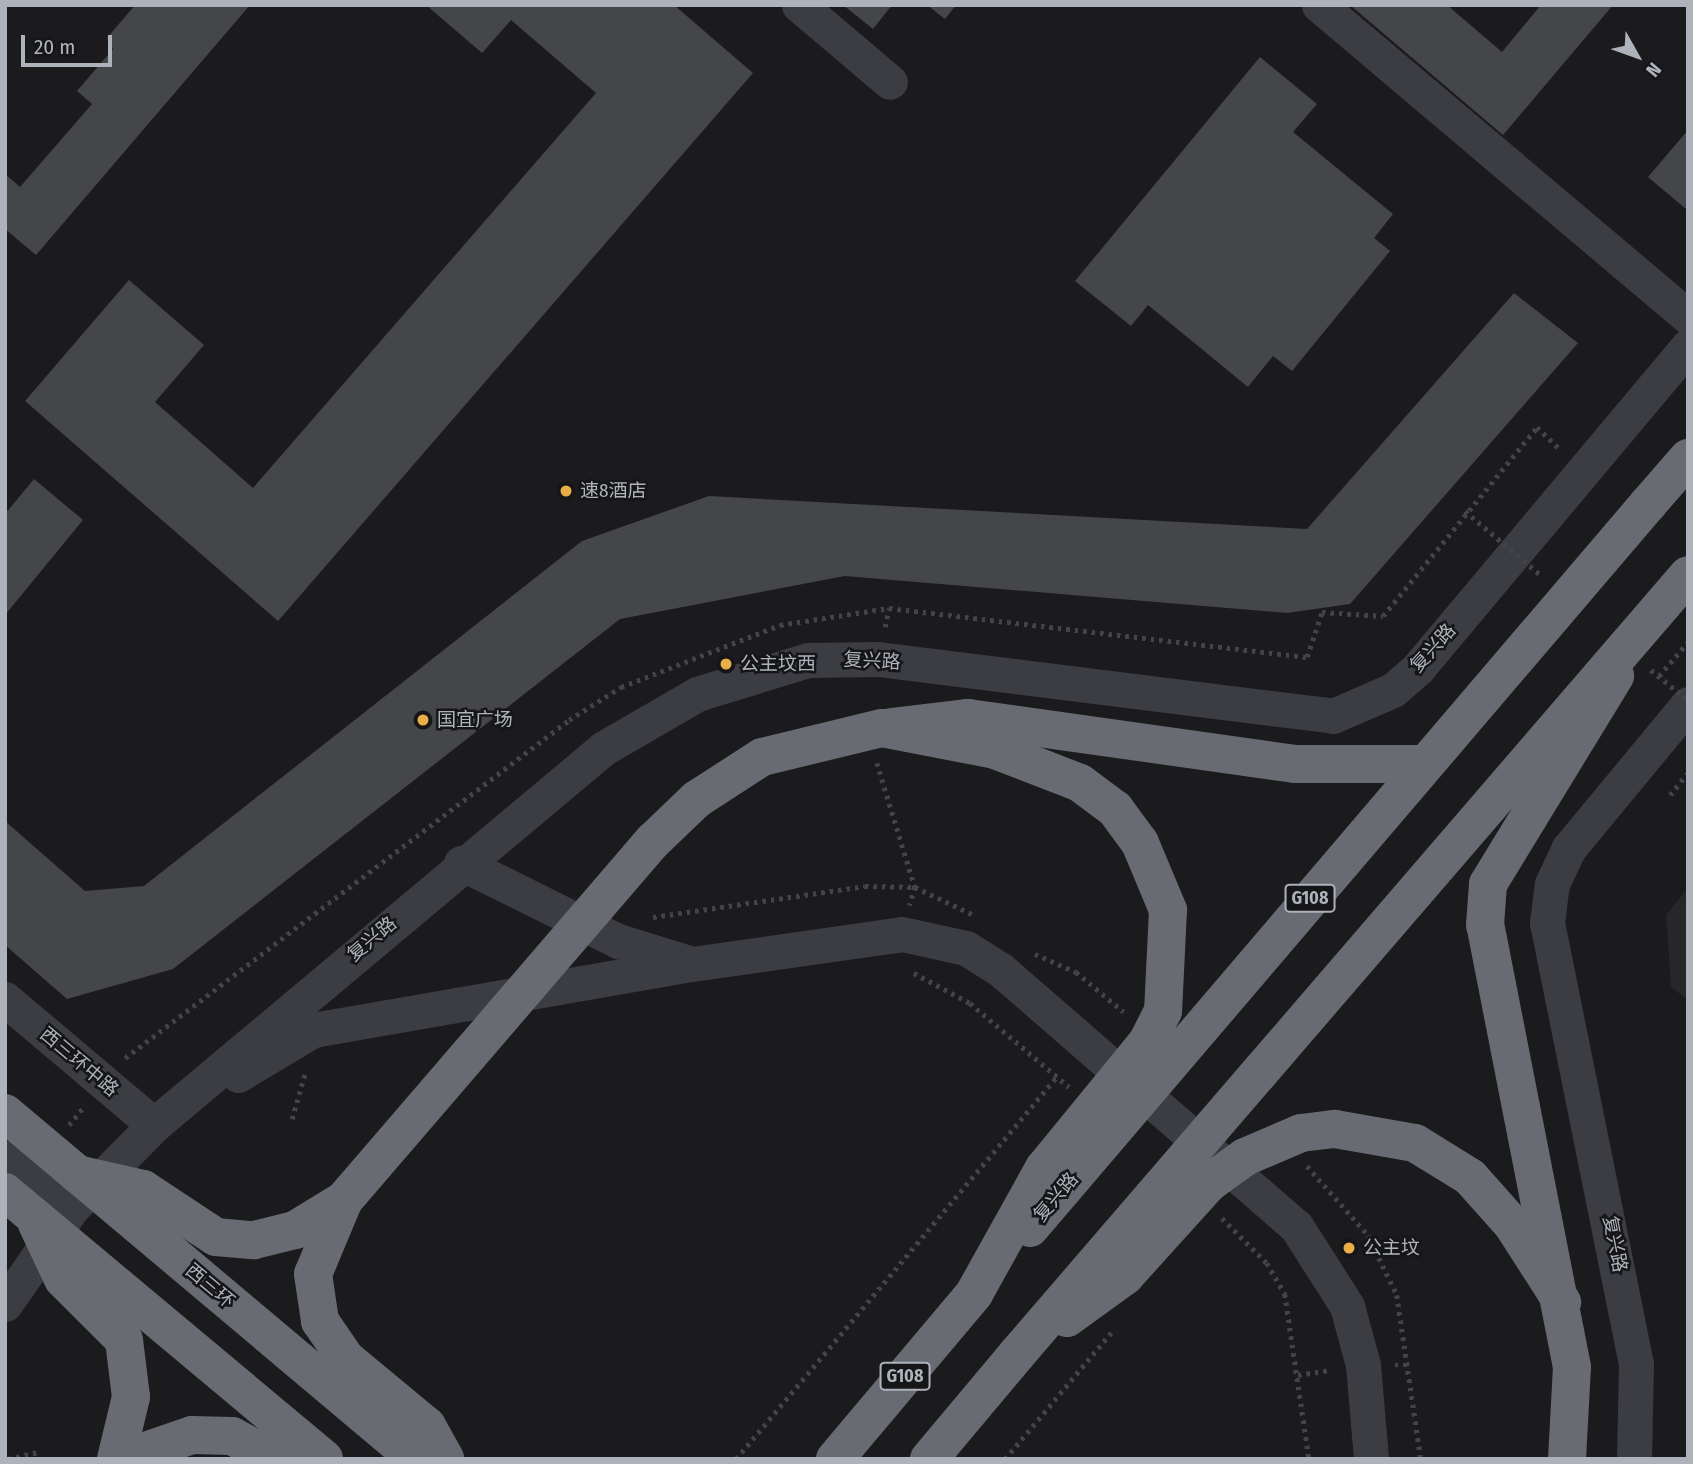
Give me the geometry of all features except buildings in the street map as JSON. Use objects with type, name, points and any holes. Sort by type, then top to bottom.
[{"type":"highway","name":"复兴路","points":[[835,1459],[1424,764],[1688,458]]},
{"type":"highway","points":[[929,1459],[1688,575]]},
{"type":"highway","points":[[1567,1459],[1573,1392],[1562,1302],[1485,925],[1488,884],[1653,615]]},
{"type":"highway","points":[[74,1191],[144,1189],[189,1226],[216,1237],[254,1240],[295,1230],[344,1200],[653,841],[697,799],[762,757],[882,728],[968,718],[1294,764],[1424,764]]},
{"type":"highway","points":[[882,728],[995,750],[1080,783],[1115,809],[1140,844],[1168,910],[1169,983],[1153,1031],[1044,1168],[974,1294]]},
{"type":"highway","name":"西三环","points":[[5,1113],[74,1191],[416,1459]]},
{"type":"highway","points":[[1017,1354],[1125,1276],[1209,1183],[1245,1157],[1301,1133],[1335,1129],[1415,1143],[1461,1171],[1512,1224],[1562,1302]]},
{"type":"highway","points":[[17,1188],[63,1279],[124,1340],[131,1397],[116,1459]]},
{"type":"highway","points":[[17,1188],[324,1459]]},
{"type":"highway","points":[[344,1200],[313,1274],[320,1321],[346,1359],[426,1426],[445,1459]]},
{"type":"highway","points":[[122,1459],[192,1435],[232,1436],[275,1459]]},
{"type":"street","points":[[799,5],[890,82]]},
{"type":"street","points":[[1319,5],[1688,317]]},
{"type":"street","name":"复兴路","points":[[5,1304],[74,1191],[461,863],[616,741],[697,694],[808,660],[878,659],[1333,716],[1374,700],[1418,668],[1688,346]]},
{"type":"street","name":"复兴路","points":[[1634,1459],[1634,1352],[1547,923],[1552,884],[1569,848],[1688,704]]},
{"type":"street","points":[[461,863],[618,941],[692,964]]},
{"type":"street","points":[[153,1125],[313,1030],[692,964],[902,934],[966,948],[1001,970],[1273,1204],[1320,1258],[1347,1306],[1363,1365],[1371,1459]]},
{"type":"street","name":"西三环中路","points":[[5,999],[153,1125]]},
{"type":"street","points":[[17,1188],[74,1191]]},
{"type":"path","points":[[780,625],[890,608],[1307,657],[1322,612],[1383,616],[1537,427]]},
{"type":"path","points":[[1658,676],[1688,642]]},
{"type":"path","points":[[63,1132],[123,1060],[569,720]]},
{"type":"path","points":[[1670,795],[1688,773]]},
{"type":"path","points":[[909,971],[970,1003],[1078,1095]]},
{"type":"path","points":[[292,1119],[294,1097],[313,1060]]},
{"type":"path","points":[[736,1459],[1057,1077]]},
{"type":"path","points":[[1214,1210],[1247,1239],[1285,1294],[1309,1459]]},
{"type":"path","points":[[1004,1459],[1120,1322]]},
{"type":"path","points":[[8,1459],[38,1452]]},
{"type":"shaded area","points":[[1688,888],[1688,1000],[1671,987],[1666,915]]},
{"type":"place","name":"速8酒店","points":[[566,491]]},
{"type":"place","name":"公主坟西","points":[[726,664]]},
{"type":"place","name":"国宜广场","points":[[423,720]]},
{"type":"place","name":"公主坟","points":[[1349,1248]]}]
